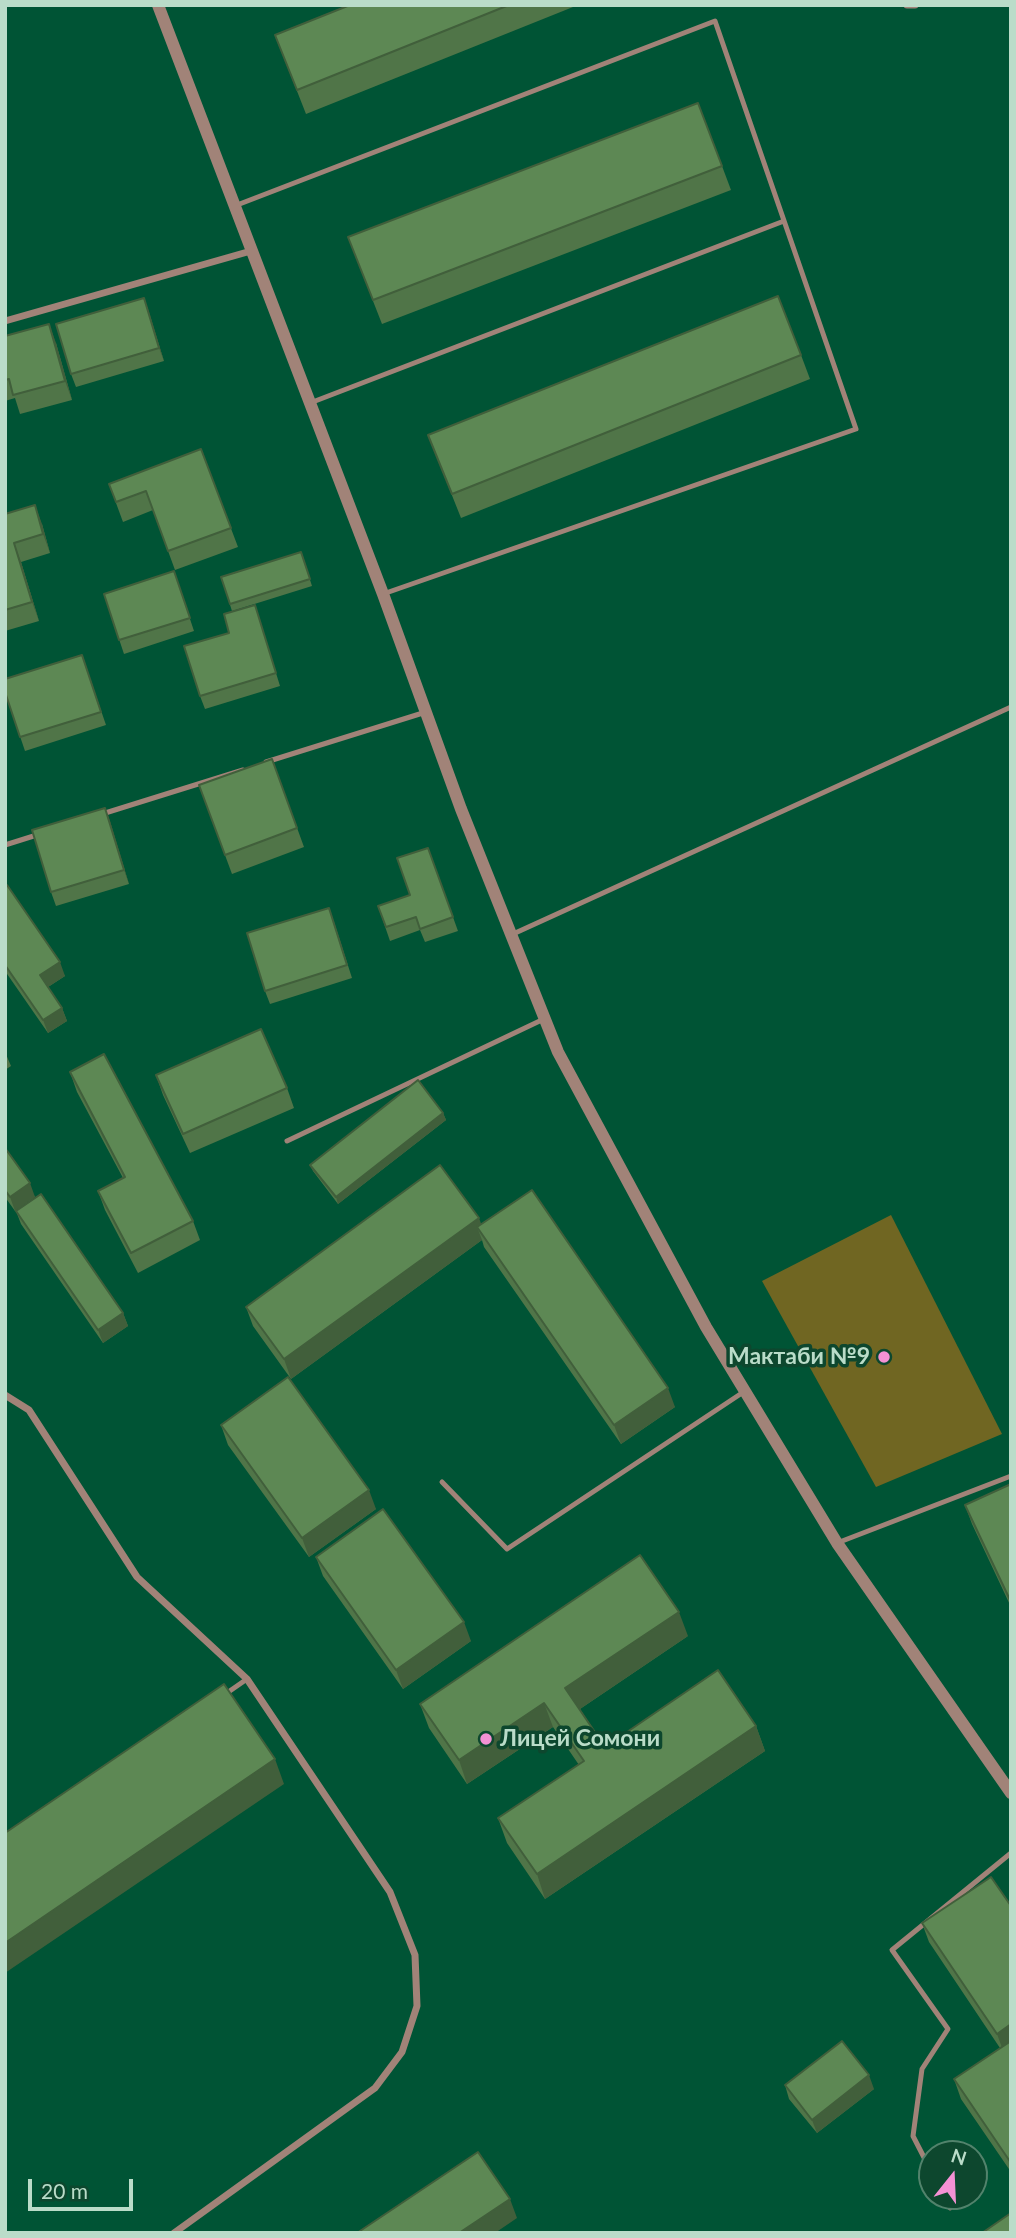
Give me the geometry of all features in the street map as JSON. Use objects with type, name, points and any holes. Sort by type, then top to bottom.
[{"type":"street","points":[[158,5],[383,594],[461,809],[558,1052],[706,1327],[837,1543],[1011,1793]]},
{"type":"street","points":[[907,5],[915,5]]},
{"type":"street","points":[[5,321],[251,251]]},
{"type":"street","points":[[5,1395],[29,1410],[137,1577],[247,1679],[390,1892],[415,1955],[417,2006],[402,2052],[375,2088],[174,2233]]},
{"type":"lane","points":[[234,206],[715,21],[856,429],[383,594]]},
{"type":"lane","points":[[310,403],[784,221]]},
{"type":"lane","points":[[513,934],[1011,707]]},
{"type":"lane","points":[[97,816],[426,712]]},
{"type":"lane","points":[[5,845],[45,832]]},
{"type":"lane","points":[[286,1141],[545,1018]]},
{"type":"lane","points":[[442,1482],[507,1549],[745,1391]]},
{"type":"lane","points":[[837,1543],[1011,1476]]},
{"type":"lane","points":[[212,1703],[247,1679]]},
{"type":"lane","points":[[918,2146],[913,2136],[922,2069],[948,2029],[892,1950],[1011,1853]]},
{"type":"shaded area","name":"Мактаби №9","points":[[891,1215],[1002,1434],[876,1487],[762,1281]]},
{"type":"building","points":[[350,5],[509,5],[297,90],[275,35]]},
{"type":"building","points":[[698,103],[722,166],[373,300],[348,237]]},
{"type":"building","points":[[778,296],[801,355],[452,494],[428,435]]},
{"type":"building","points":[[144,298],[159,348],[71,374],[56,324]]},
{"type":"building","points":[[49,324],[65,381],[13,395],[9,379],[5,380],[5,336]]},
{"type":"building","points":[[201,449],[231,528],[168,551],[146,491],[116,502],[109,484]]},
{"type":"building","points":[[35,505],[43,534],[14,543],[32,602],[5,610],[5,514]]},
{"type":"building","points":[[301,552],[310,579],[230,604],[221,577]]},
{"type":"building","points":[[174,571],[190,618],[119,640],[104,594]]},
{"type":"building","points":[[255,605],[276,673],[200,696],[184,646],[229,633],[224,614]]},
{"type":"building","points":[[82,655],[101,712],[20,737],[5,692],[5,679]]},
{"type":"building","points":[[272,759],[297,828],[225,855],[199,785]]},
{"type":"building","points":[[105,808],[124,870],[51,892],[32,830]]},
{"type":"building","points":[[428,848],[453,917],[420,929],[416,917],[386,927],[378,906],[410,895],[397,858]]},
{"type":"building","points":[[7,885],[60,962],[40,975],[62,1008],[43,1020],[5,965]]},
{"type":"building","points":[[329,908],[347,965],[265,991],[247,933]]},
{"type":"building","points":[[261,1029],[287,1088],[183,1134],[156,1075]]},
{"type":"building","points":[[104,1054],[193,1221],[131,1253],[98,1191],[125,1177],[70,1072]]},
{"type":"building","points":[[418,1080],[443,1113],[336,1197],[310,1165]]},
{"type":"building","points":[[5,1148],[30,1183],[10,1197],[5,1190]]},
{"type":"building","points":[[440,1165],[479,1218],[284,1359],[246,1307]]},
{"type":"building","points":[[532,1190],[668,1388],[614,1425],[477,1227]]},
{"type":"building","points":[[41,1194],[123,1313],[98,1330],[16,1211]]},
{"type":"building","points":[[288,1377],[369,1490],[302,1538],[221,1425]]},
{"type":"building","points":[[1011,1484],[1011,1602],[965,1505]]},
{"type":"building","points":[[383,1509],[464,1622],[396,1670],[316,1557]]},
{"type":"building","name":"Лицей Сомони","points":[[640,1555],[679,1612],[565,1688],[605,1747],[718,1670],[756,1726],[537,1874],[498,1818],[584,1761],[544,1703],[459,1760],[420,1704]]},
{"type":"building","points":[[224,1684],[275,1759],[5,1943],[5,1833]]},
{"type":"building","points":[[991,1877],[1011,1906],[1011,2024],[997,2034],[922,1923]]},
{"type":"building","points":[[842,2041],[869,2075],[812,2120],[785,2085]]},
{"type":"building","points":[[1011,2041],[1011,2163],[954,2079]]},
{"type":"building","points":[[478,2152],[510,2199],[459,2233],[357,2233]]},
{"type":"building","points":[[1011,2213],[1011,2233],[982,2233]]},
{"type":"place","name":"Мактаби №9","points":[[884,1357]]},
{"type":"place","name":"Лицей Сомони","points":[[486,1739]]}]
